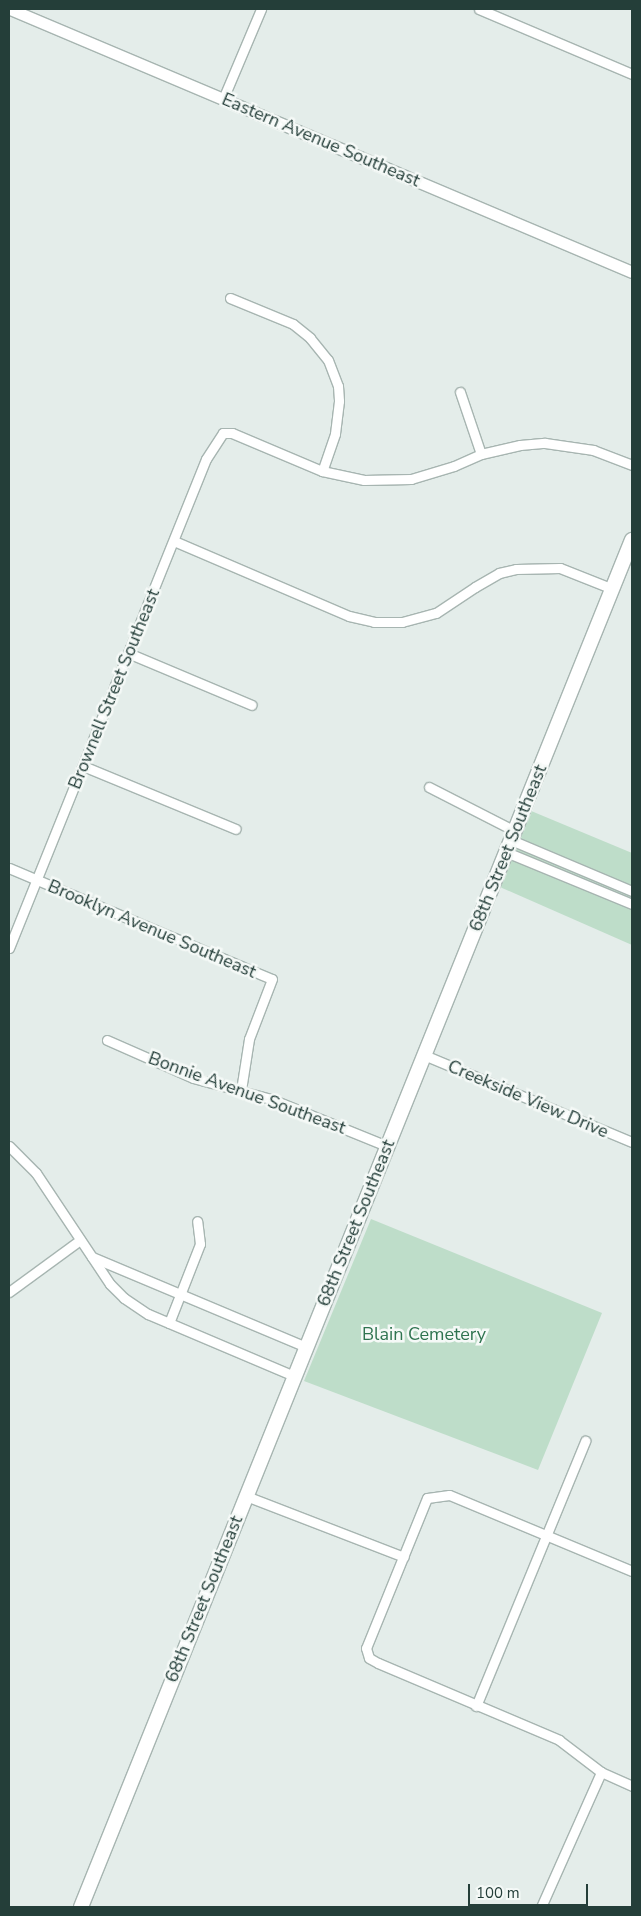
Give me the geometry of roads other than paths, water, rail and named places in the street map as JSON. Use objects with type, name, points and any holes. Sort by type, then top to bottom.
[{"type":"main road","name":"68th Street Southeast","points":[[81,1907],[632,540]]},
{"type":"street","name":"Eastern Avenue Southeast","points":[[10,9],[632,272]]},
{"type":"street","points":[[223,99],[260,9]]},
{"type":"street","points":[[478,9],[632,74]]},
{"type":"street","points":[[230,298],[293,324],[310,338],[328,360],[338,386],[339,401],[335,434],[322,471],[364,480],[404,480],[454,466],[481,454],[520,445],[545,443],[593,450],[632,465]]},
{"type":"street","points":[[460,392],[481,454]]},
{"type":"street","name":"Brownell Street Southeast","points":[[9,948],[206,459],[223,433],[232,433],[322,471]]},
{"type":"street","points":[[174,541],[349,616],[374,622],[402,622],[436,614],[499,573],[522,568],[560,568],[613,589]]},
{"type":"street","points":[[128,653],[252,705]]},
{"type":"street","points":[[83,766],[236,829]]},
{"type":"street","points":[[429,787],[511,841],[632,904]]},
{"type":"street","points":[[511,841],[632,891]]},
{"type":"street","name":"Brooklyn Avenue Southeast","points":[[9,868],[272,979],[249,1040],[240,1090]]},
{"type":"street","name":"Bonnie Avenue Southeast","points":[[107,1040],[193,1078],[240,1090],[300,1109],[387,1146]]},
{"type":"street","name":"Creekside View Drive","points":[[424,1056],[632,1142]]},
{"type":"street","points":[[9,1146],[36,1173],[80,1240],[124,1298],[169,1324],[294,1376]]},
{"type":"street","points":[[169,1324],[200,1244],[197,1221]]},
{"type":"street","points":[[9,1292],[80,1240]]},
{"type":"street","points":[[92,1257],[306,1347]]},
{"type":"street","points":[[476,1706],[585,1442]]},
{"type":"street","points":[[246,1496],[404,1557]]},
{"type":"street","points":[[632,1571],[449,1496],[427,1498],[366,1648],[369,1658],[476,1706],[559,1740],[601,1772],[632,1786]]},
{"type":"street","points":[[541,1907],[601,1772]]},
{"type":"park label","name":"Blain Cemetery","points":[[424,1334]]}]
